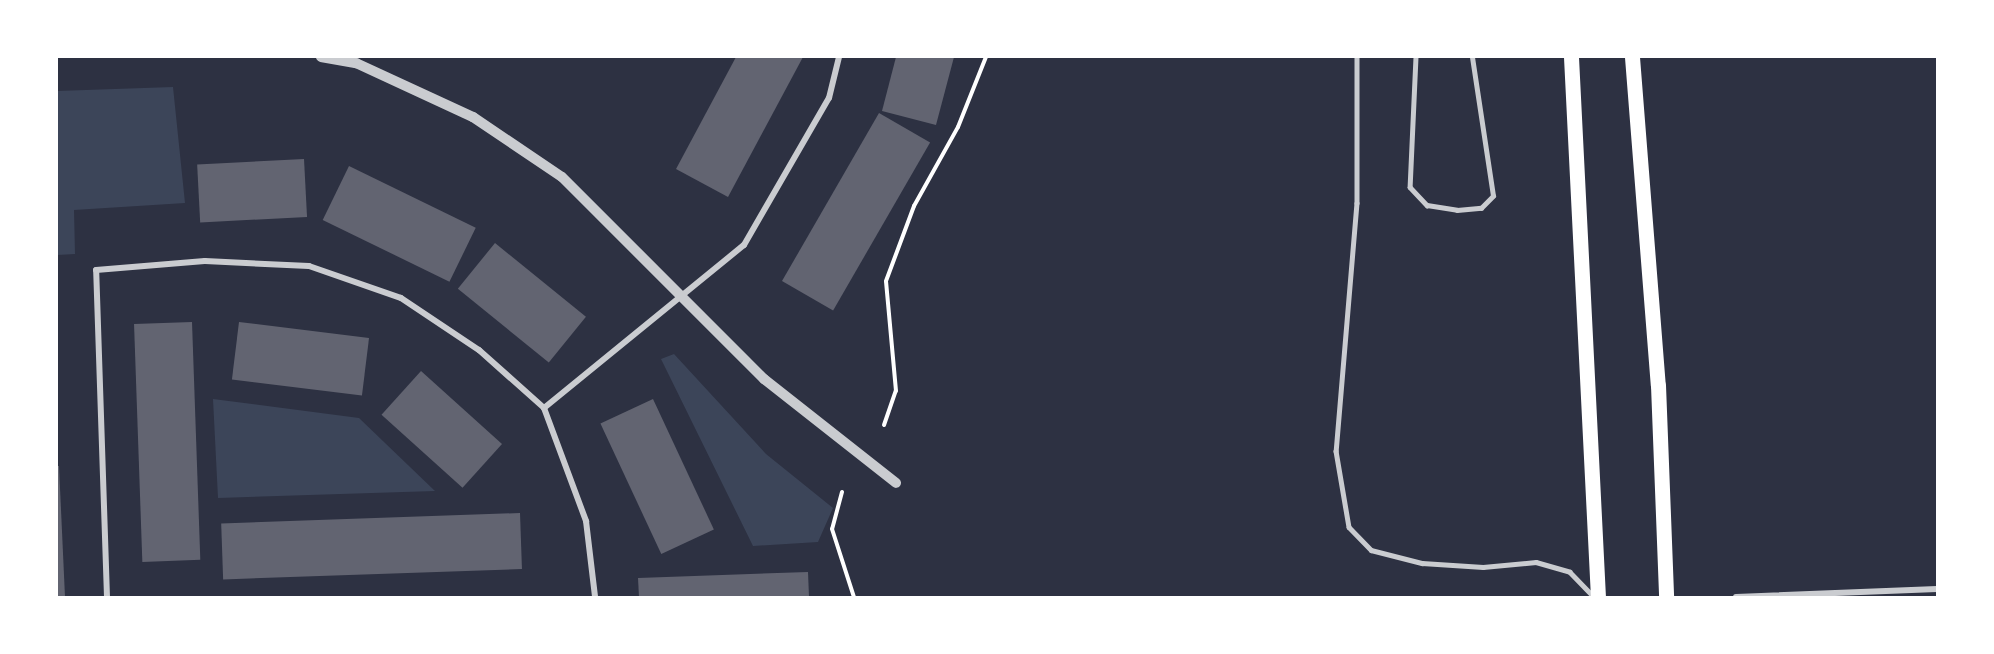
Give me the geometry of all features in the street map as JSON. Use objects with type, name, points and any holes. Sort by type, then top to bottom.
[{"type":"main road","points":[[1571,57],[1596,597]]},
{"type":"main road","points":[[1632,57],[1658,385],[1666,597]]},
{"type":"street","points":[[321,57],[356,63],[473,117],[562,177],[684,296],[764,380],[896,483]]},
{"type":"street","points":[[544,408],[744,245],[829,98],[839,57]]},
{"type":"street","points":[[106,597],[96,270],[205,261],[309,266],[401,298],[479,350],[544,408],[586,521],[595,597]]},
{"type":"street","points":[[1736,597],[1937,589]]},
{"type":"lane","points":[[1357,57],[1357,203],[1336,451],[1349,527],[1371,550],[1422,564],[1484,567],[1536,562],[1570,572],[1596,597]]},
{"type":"lane","points":[[1416,57],[1410,187],[1427,206],[1457,210],[1481,208],[1493,196],[1472,57]]},
{"type":"path","points":[[884,425],[896,392],[886,281],[914,206],[958,127],[986,57]]},
{"type":"path","points":[[842,492],[832,529],[854,597]]},
{"type":"shaded area","points":[[173,87],[185,203],[74,210],[75,254],[57,255],[57,91]]},
{"type":"shaded area","points":[[674,354],[766,454],[833,508],[818,542],[753,546],[661,359]]},
{"type":"shaded area","points":[[213,399],[359,418],[435,491],[218,498]]},
{"type":"building","points":[[736,57],[803,57],[728,197],[676,169]]},
{"type":"building","points":[[896,57],[954,57],[936,125],[882,111]]},
{"type":"building","points":[[879,113],[930,142],[833,311],[782,281]]},
{"type":"building","points":[[304,159],[307,217],[200,223],[197,165]]},
{"type":"building","points":[[349,166],[476,228],[449,282],[323,220]]},
{"type":"building","points":[[495,243],[586,317],[549,362],[458,289]]},
{"type":"building","points":[[192,322],[200,560],[142,562],[134,324]]},
{"type":"building","points":[[239,322],[369,338],[362,396],[232,380]]},
{"type":"building","points":[[421,371],[502,444],[463,488],[382,415]]},
{"type":"building","points":[[653,399],[714,530],[661,554],[600,424]]},
{"type":"building","points":[[57,466],[59,466],[65,597],[57,597]]},
{"type":"building","points":[[520,513],[522,569],[223,579],[221,523]]},
{"type":"building","points":[[808,572],[809,597],[639,597],[638,578]]}]
